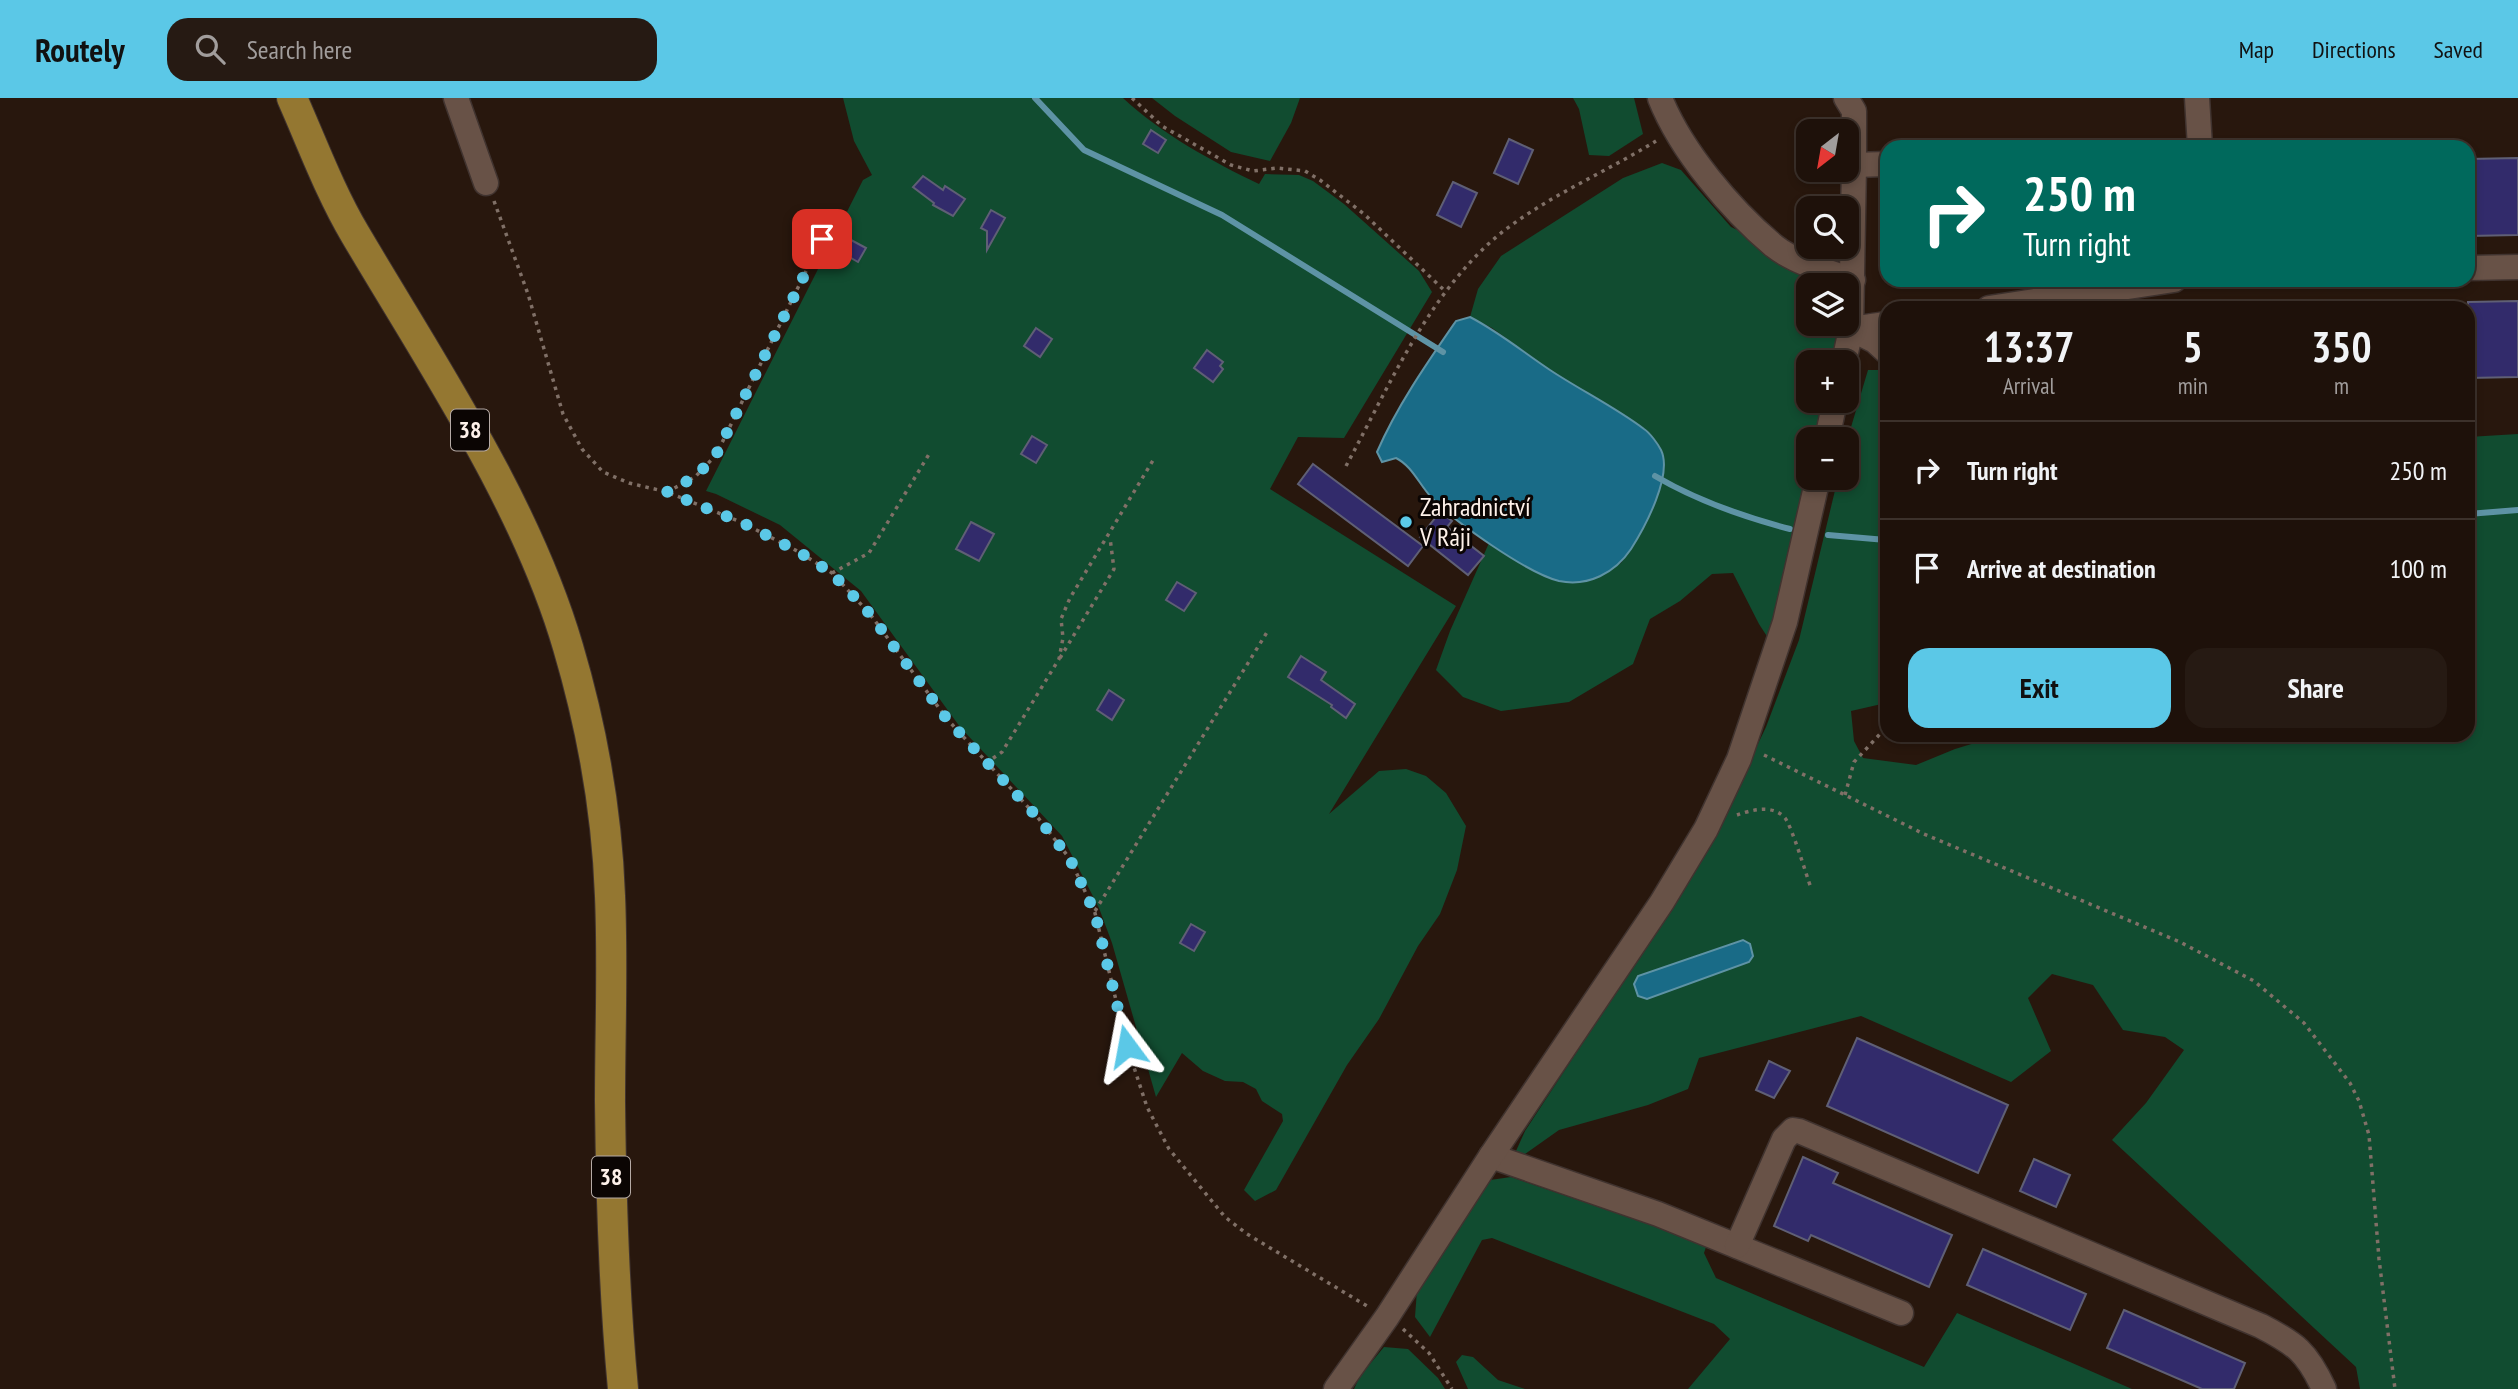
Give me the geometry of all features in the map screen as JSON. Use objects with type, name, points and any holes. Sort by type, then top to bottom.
[{"type":"main road","name":"38","points":[[292,98],[353,231],[406,316],[495,476],[522,531],[544,578],[568,645],[584,706],[599,781],[610,894],[611,1219],[615,1307],[623,1389]]},
{"type":"street","points":[[456,98],[486,183]]},
{"type":"street","points":[[1660,98],[1694,158],[1733,205],[1776,247],[1831,273]]},
{"type":"street","points":[[1846,98],[1854,111],[1854,119]]},
{"type":"street","points":[[2197,98],[2200,140]]},
{"type":"street","points":[[1859,165],[1880,164]]},
{"type":"street","points":[[1853,273],[1854,182]]},
{"type":"street","points":[[2475,268],[2518,267]]},
{"type":"street","points":[[2035,301],[2128,287]]},
{"type":"street","points":[[1859,329],[1880,325]]},
{"type":"street","points":[[1859,334],[1880,346]]},
{"type":"street","points":[[1336,1389],[1387,1317],[1661,902],[1706,829],[1739,759],[1785,622],[1815,490]]},
{"type":"street","points":[[1737,1246],[1784,1139],[1793,1130],[1799,1131],[2261,1326],[2304,1353],[2324,1389]]},
{"type":"street","points":[[1491,1156],[1658,1213],[1900,1313]]},
{"type":"path","points":[[1132,98],[1162,126],[1231,165],[1253,171],[1277,168],[1305,171],[1320,180],[1364,214],[1445,291]]},
{"type":"path","points":[[1346,466],[1434,305],[1459,272],[1502,233],[1546,203],[1676,129]]},
{"type":"path","points":[[486,183],[528,294],[563,414],[583,449],[603,472],[629,483],[667,492],[743,523],[799,552],[832,573],[870,614],[947,719],[1039,819],[1070,859],[1095,913],[1127,1046],[1147,1107],[1170,1149],[1225,1217],[1328,1284],[1387,1317],[1429,1353],[1452,1389]]},
{"type":"path","points":[[667,492],[695,477],[716,455],[834,214]]},
{"type":"path","points":[[832,573],[869,553],[931,451]]},
{"type":"path","points":[[1059,659],[1063,638],[1061,619],[1070,598],[1155,457]]},
{"type":"path","points":[[986,763],[1002,752],[1114,569],[1109,536]]},
{"type":"path","points":[[1095,913],[1269,629]]},
{"type":"path","points":[[1845,795],[1854,762],[1880,734]]},
{"type":"path","points":[[1743,743],[1924,834],[2180,942],[2254,981],[2304,1023],[2350,1083],[2370,1135],[2377,1234],[2395,1389]]},
{"type":"path","points":[[1706,829],[1755,809],[1773,811],[1785,818],[1811,888]]},
{"type":"green space","points":[[843,98],[1123,98],[1153,123],[1188,146],[1259,184],[1265,174],[1299,175],[1313,181],[1344,204],[1419,271],[1432,292],[1344,438],[1298,437],[1270,489],[1456,606],[1329,814],[1379,771],[1406,769],[1426,776],[1446,793],[1466,826],[1457,870],[1440,914],[1418,946],[1379,1019],[1347,1065],[1276,1190],[1255,1201],[1244,1190],[1283,1121],[1282,1114],[1262,1101],[1256,1089],[1243,1082],[1225,1081],[1203,1071],[1182,1053],[1156,1097],[1112,943],[1099,908],[1062,836],[960,727],[861,591],[780,525],[706,491],[863,180],[872,175],[854,141]]},
{"type":"green space","points":[[1152,98],[1300,98],[1291,123],[1270,161],[1231,152]]},
{"type":"green space","points":[[1573,98],[1634,98],[1643,134],[1609,156],[1589,155],[1579,109]]},
{"type":"green space","points":[[1662,163],[1681,170],[1731,227],[1765,243],[1799,273],[1796,273],[1796,336],[1836,336],[1835,350],[1796,350],[1796,413],[1825,413],[1820,427],[1796,427],[1796,490],[1805,490],[1770,641],[1733,573],[1712,574],[1680,601],[1650,619],[1633,664],[1569,702],[1501,711],[1463,697],[1436,670],[1450,631],[1489,543],[1534,571],[1558,580],[1577,583],[1621,563],[1632,547],[1657,496],[1645,430],[1547,368],[1492,328],[1470,317],[1478,289],[1501,256],[1623,178]]},
{"type":"green space","points":[[1868,370],[1880,370],[1880,704],[1851,711],[1854,741],[1863,758],[1916,765],[1978,742],[2475,742],[2475,437],[2518,434],[2518,1389],[2360,1389],[2356,1367],[2112,1140],[2146,1103],[2184,1050],[2165,1037],[2123,1030],[2093,985],[2052,974],[2028,998],[2051,1051],[2011,1082],[1861,1016],[1699,1058],[1688,1089],[1648,1105],[1559,1130],[1521,1157],[1516,1151],[1525,1131],[1646,946],[1734,794],[1766,727],[1799,640],[1835,490],[1859,490],[1859,427],[1851,427],[1855,413],[1859,413],[1859,400]]},
{"type":"green space","points":[[1511,1177],[1707,1244],[1704,1253],[1716,1278],[1924,1367],[1957,1313],[2132,1389],[1688,1389],[1730,1339],[1714,1324],[1492,1238],[1482,1240],[1430,1337],[1415,1317],[1417,1290],[1490,1180]]},
{"type":"green space","points":[[1384,1347],[1408,1349],[1438,1378],[1445,1389],[1354,1389],[1360,1376]]},
{"type":"green space","points":[[1462,1355],[1473,1357],[1498,1380],[1525,1389],[1468,1389],[1456,1362]]},
{"type":"water","points":[[1470,317],[1633,421],[1649,433],[1661,450],[1663,473],[1650,515],[1625,558],[1600,576],[1580,582],[1559,581],[1529,568],[1491,545],[1442,507],[1402,461],[1396,458],[1382,462],[1377,452],[1403,401],[1456,321]]},
{"type":"water","points":[[1743,940],[1750,944],[1753,956],[1749,962],[1647,999],[1638,996],[1634,984],[1638,976]]},
{"type":"building","points":[[1151,130],[1166,140],[1158,153],[1143,144]]},
{"type":"building","points":[[1509,139],[1533,150],[1518,184],[1494,173]]},
{"type":"building","points":[[2518,158],[2518,235],[2475,236],[2475,159]]},
{"type":"building","points":[[923,176],[943,190],[945,186],[965,199],[953,216],[933,205],[934,203],[913,187]]},
{"type":"building","points":[[1453,182],[1477,193],[1461,227],[1437,215]]},
{"type":"building","points":[[991,210],[1005,218],[987,250],[987,231],[981,228]]},
{"type":"building","points":[[851,240],[866,248],[858,262],[844,254]]},
{"type":"building","points":[[2518,301],[2518,377],[2475,378],[2475,302]]},
{"type":"building","points":[[1036,328],[1052,339],[1040,357],[1024,346]]},
{"type":"building","points":[[1207,350],[1223,362],[1220,366],[1223,369],[1213,382],[1194,368]]},
{"type":"building","points":[[1032,436],[1047,445],[1036,463],[1021,454]]},
{"type":"building","points":[[1313,464],[1423,546],[1408,566],[1298,484]]},
{"type":"building","points":[[1440,512],[1452,521],[1447,527],[1484,556],[1468,575],[1420,537]]},
{"type":"building","points":[[971,522],[994,534],[979,561],[956,549]]},
{"type":"building","points":[[1177,582],[1196,593],[1184,611],[1166,600]]},
{"type":"building","points":[[1301,656],[1326,672],[1321,680],[1355,704],[1346,718],[1331,707],[1332,705],[1288,677]]},
{"type":"building","points":[[1109,690],[1124,700],[1112,720],[1097,710]]},
{"type":"building","points":[[1191,924],[1205,932],[1194,951],[1180,943]]},
{"type":"building","points":[[1857,1038],[2008,1105],[1978,1173],[1827,1106]]},
{"type":"building","points":[[1769,1061],[1790,1071],[1774,1098],[1756,1090]]},
{"type":"building","points":[[1803,1157],[1838,1173],[1833,1183],[1952,1235],[1929,1287],[1811,1235],[1808,1241],[1774,1226]]},
{"type":"building","points":[[2034,1159],[2070,1175],[2056,1207],[2020,1191]]},
{"type":"building","points":[[1983,1249],[2086,1294],[2070,1330],[1967,1285]]},
{"type":"building","points":[[2124,1310],[2245,1363],[2234,1389],[2202,1389],[2107,1348]]},
{"type":"waterway","points":[[1035,98],[1084,150],[1222,215],[1443,352]]},
{"type":"waterway","points":[[1655,476],[1721,507],[1790,529]]},
{"type":"waterway","points":[[2475,513],[2518,510]]},
{"type":"waterway","points":[[1828,535],[1880,539]]},
{"type":"place","name":"Zahradnictví V Ráji","points":[[1406,522]]},
{"type":"route","points":[[822,239],[716,455],[695,477],[667,492],[743,523],[799,552],[832,573],[870,614],[947,719],[1039,819],[1070,859],[1095,913],[1127,1046]]}]
